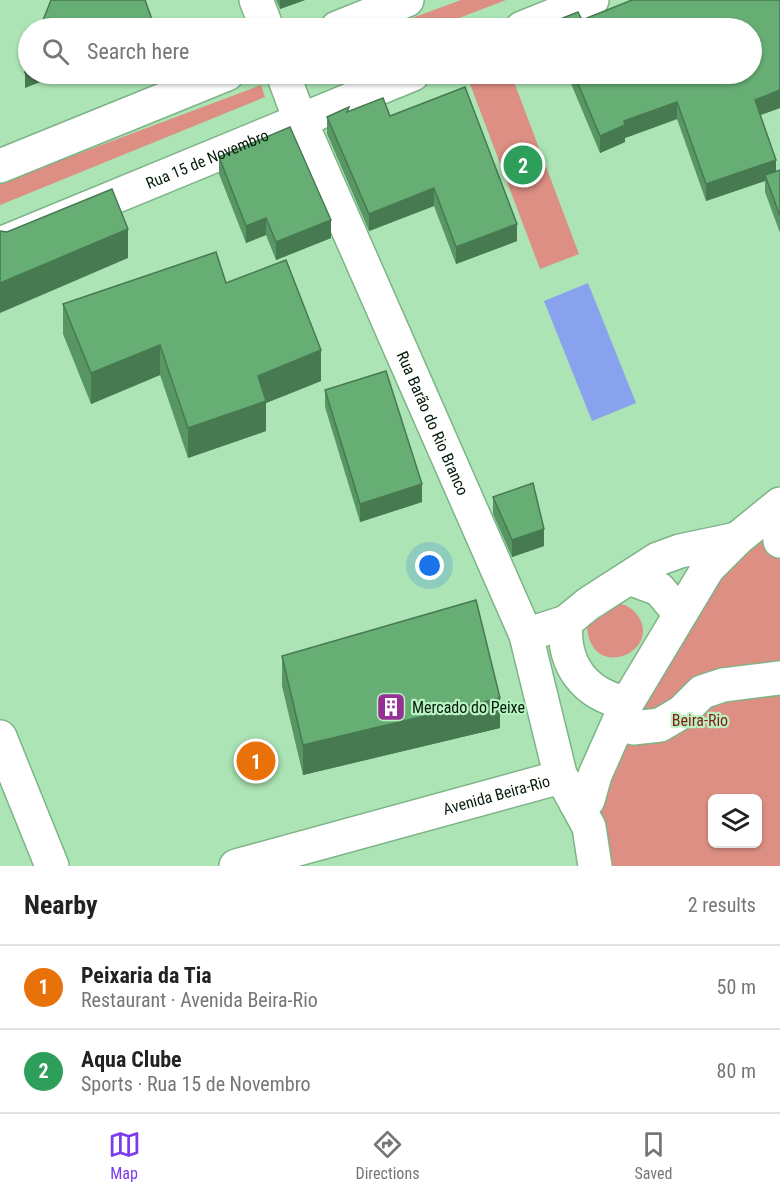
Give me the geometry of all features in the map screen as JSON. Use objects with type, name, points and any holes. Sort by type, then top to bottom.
[{"type":"street","points":[[256,0],[263,18]]},
{"type":"street","points":[[362,18],[407,0]]},
{"type":"street","points":[[547,18],[592,0]]},
{"type":"street","points":[[0,166],[202,84]]},
{"type":"street","name":"Rua Barão do Rio Branco","points":[[287,84],[300,120],[526,635],[580,796],[589,827],[595,866]]},
{"type":"street","name":"Rua 15 de Novembro","points":[[0,244],[388,84]]},
{"type":"street","points":[[526,635],[566,622],[588,604],[669,554],[737,539],[780,525]]},
{"type":"street","points":[[580,796],[582,805],[588,800],[595,775],[712,581],[735,558],[780,525]]},
{"type":"street","points":[[630,716],[679,613],[708,568],[737,539]]},
{"type":"street","points":[[629,578],[659,589],[679,613]]},
{"type":"street","points":[[566,622],[564,638],[574,670],[597,693],[630,716],[660,725],[682,711],[702,692],[723,685],[780,678]]},
{"type":"street","points":[[0,737],[52,866]]},
{"type":"street","name":"Avenida Beira-Rio","points":[[236,866],[580,796]]},
{"type":"green space","points":[[461,0],[506,0],[459,18],[412,18]]},
{"type":"green space","points":[[470,84],[515,84],[579,254],[540,269]]},
{"type":"green space","points":[[261,85],[265,97],[0,205],[0,183]]},
{"type":"green space","name":"Beira-Rio","points":[[780,521],[780,866],[578,866],[586,818],[664,612]]},
{"type":"green space","points":[[613,602],[625,605],[635,612],[640,619],[643,632],[640,643],[632,651],[621,656],[609,657],[599,653],[591,642],[587,625]]},
{"type":"water","points":[[588,283],[636,403],[592,421],[544,301]]},
{"type":"building","points":[[51,0],[145,0],[151,18],[44,18]]},
{"type":"building","points":[[632,0],[780,0],[780,90],[755,100],[776,160],[706,184],[677,102],[624,121],[625,125],[600,136],[578,84],[762,84],[762,18],[587,18]]},
{"type":"building","points":[[578,12],[581,18],[563,18]]},
{"type":"building","points":[[465,87],[517,224],[456,247],[434,188],[369,214],[327,117],[349,107],[347,112],[383,98],[390,116]]},
{"type":"building","points":[[290,127],[331,220],[276,242],[266,218],[246,226],[219,157]]},
{"type":"building","points":[[780,170],[780,216],[765,175]]},
{"type":"building","points":[[112,189],[128,229],[0,283],[0,231],[7,232]]},
{"type":"building","points":[[216,252],[226,283],[286,260],[321,350],[258,376],[266,401],[188,428],[160,345],[91,373],[63,304]]},
{"type":"building","points":[[386,371],[422,484],[360,504],[325,390]]},
{"type":"building","points":[[533,483],[544,529],[512,540],[493,497]]},
{"type":"building","name":"Mercado do Peixe","points":[[476,600],[500,698],[303,745],[282,656]]},
{"type":"place","name":"Aqua Clube","points":[[523,165]]},
{"type":"place","name":"Mercado do Peixe","points":[[391,707]]},
{"type":"place","name":"Peixaria da Tia","points":[[256,761]]}]
